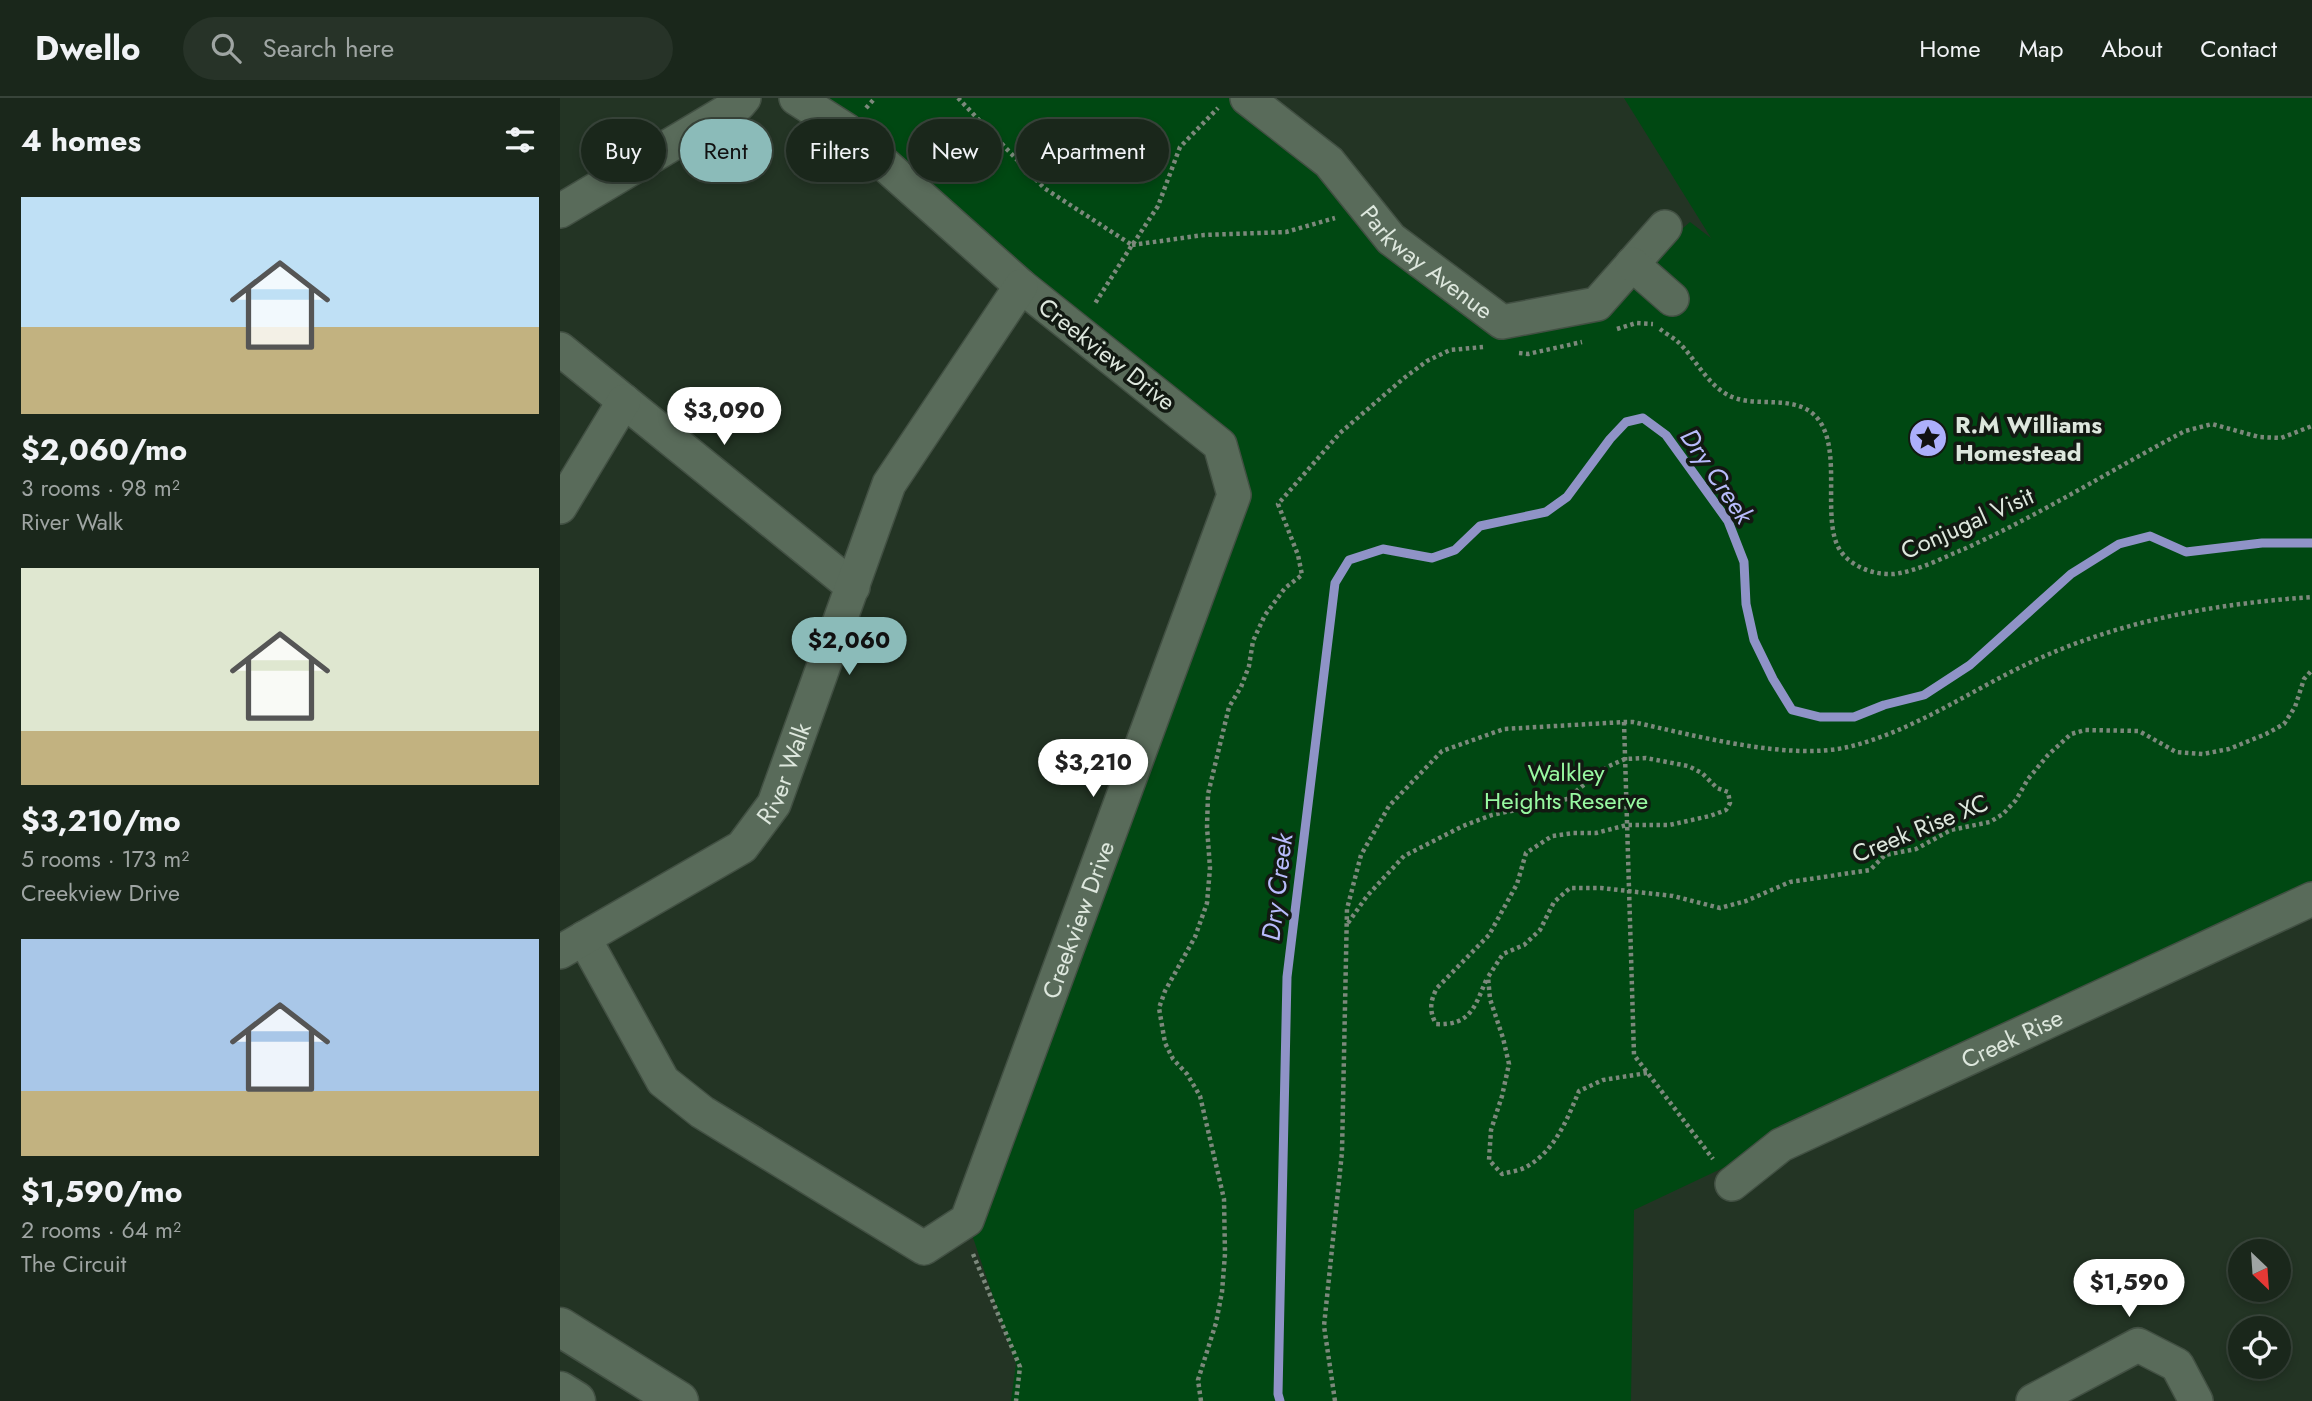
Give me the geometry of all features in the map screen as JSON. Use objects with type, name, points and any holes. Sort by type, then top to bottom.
[{"type":"main road","points":[[560,1327],[679,1401]]},
{"type":"main road","points":[[560,1391],[576,1401]]},
{"type":"street","points":[[560,211],[739,104],[744,98]]},
{"type":"street","name":"Creekview Drive","points":[[572,945],[663,1081],[702,1112],[924,1248],[967,1220],[1234,495],[1220,444],[1021,286],[846,130],[796,98]]},
{"type":"street","name":"Parkway Avenue","points":[[1233,103],[1329,162],[1391,239],[1502,322],[1597,304],[1665,228]]},
{"type":"street","points":[[1632,264],[1672,299]]},
{"type":"street","name":"River Walk","points":[[572,945],[742,847],[774,804],[889,484],[1021,286]]},
{"type":"street","points":[[560,349],[853,587]]},
{"type":"street","points":[[560,507],[624,401]]},
{"type":"street","name":"Creek Rise","points":[[1731,1184],[1781,1145],[2308,910]]},
{"type":"street","points":[[2033,1401],[2138,1345],[2177,1365],[2196,1401]]},
{"type":"path","points":[[958,98],[1044,188],[1132,245],[1204,235],[1286,232],[1339,217],[1365,206]]},
{"type":"path","points":[[1078,330],[1158,206],[1180,147],[1233,103]]},
{"type":"path","name":"Conjugal Visit","points":[[1678,342],[1723,393],[1738,400],[1803,406],[1817,418],[1825,432],[1830,456],[1834,533],[1839,550],[1850,561],[1872,573],[1895,574],[1926,565],[1985,539],[2185,431],[2212,424],[2259,437],[2281,438],[2312,426]]},
{"type":"path","points":[[1201,1401],[1198,1380],[1223,1292],[1226,1232],[1224,1199],[1200,1096],[1165,1043],[1159,1008],[1165,991],[1195,937],[1207,903],[1210,868],[1208,794],[1229,707],[1245,677],[1252,659],[1253,641],[1265,615],[1285,588],[1302,575],[1298,555],[1278,504],[1340,433],[1404,378],[1427,361],[1450,350],[1483,347]]},
{"type":"path","points":[[1335,1401],[1324,1326],[1342,1152],[1347,909],[1361,855],[1389,806],[1442,751],[1504,729],[1624,722],[1791,751],[1846,747],[1899,730],[2027,664],[2109,631],[2201,608],[2312,597]]},
{"type":"path","name":"Creek Rise XC","points":[[1627,825],[1596,833],[1552,836],[1526,853],[1517,884],[1489,935],[1437,988],[1432,998],[1430,1013],[1436,1024],[1447,1025],[1461,1021],[1473,1010],[1488,977],[1503,954],[1524,946],[1540,930],[1553,902],[1570,888],[1629,890],[1673,896],[1720,908],[1746,901],[1790,882],[1870,870],[1885,855],[1916,849],[1951,830],[1990,822],[2003,814],[2048,755],[2071,734],[2085,730],[2139,731],[2176,752],[2203,754],[2230,749],[2284,724],[2295,707],[2304,679],[2312,670]]},
{"type":"path","points":[[1624,722],[1634,1055],[1731,1184]]},
{"type":"path","points":[[1347,925],[1367,895],[1404,856],[1463,825],[1492,815],[1567,799],[1609,766],[1625,759],[1646,758],[1688,766],[1702,772],[1717,788],[1728,792],[1730,803],[1726,810],[1710,817],[1669,825],[1627,825]]},
{"type":"path","points":[[1488,977],[1490,999],[1509,1064],[1491,1130],[1489,1160],[1502,1174],[1524,1168],[1552,1145],[1569,1116],[1579,1091],[1603,1080],[1647,1073]]},
{"type":"path","points":[[960,1224],[1020,1367],[1016,1401]]},
{"type":"green space","name":"Walkley Heights Reserve","points":[[789,98],[1247,98],[1502,322],[1597,304],[1690,222],[1711,238],[1624,98],[2312,98],[2312,889],[1634,1210],[1631,1401],[1011,1401],[1016,1364],[967,1220],[1234,495],[1220,445],[893,182],[894,119],[815,119]]},
{"type":"waterway","name":"Dry Creek","points":[[1280,1401],[1278,1394],[1287,977],[1335,583],[1349,560],[1383,549],[1432,558],[1455,550],[1480,526],[1546,512],[1567,497],[1626,422],[1643,418],[1666,435],[1728,521],[1744,562],[1746,604],[1754,640],[1792,710],[1820,717],[1854,717],[1884,705],[1924,695],[1970,665],[2071,574],[2119,544],[2150,536],[2186,552],[2262,543],[2312,543]]},
{"type":"place","name":"R.M Williams Homestead","points":[[1928,438]]}]
